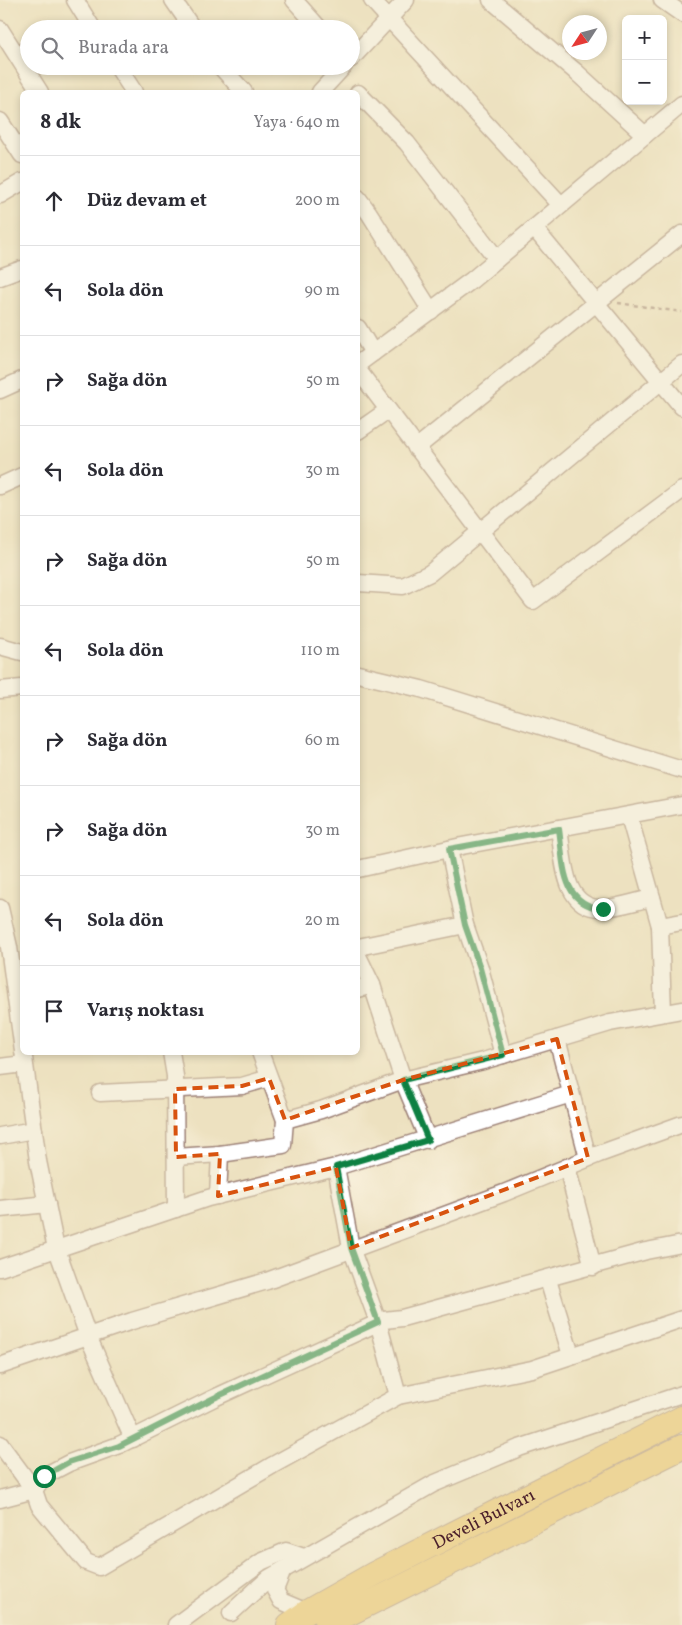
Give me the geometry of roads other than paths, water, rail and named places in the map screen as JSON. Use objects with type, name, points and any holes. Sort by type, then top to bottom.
[{"type":"highway","name":"Develi Bulvarı","points":[[307,1621],[374,1574],[682,1418]]},
{"type":"highway","name":"Develi Bulvarı","points":[[307,1621],[682,1447]]},
{"type":"street","points":[[74,0],[87,20]]},
{"type":"street","points":[[173,0],[187,20]]},
{"type":"street","points":[[294,0],[312,20]]},
{"type":"street","points":[[372,0],[562,205]]},
{"type":"street","points":[[360,49],[406,0]]},
{"type":"street","points":[[491,0],[575,71],[645,135]]},
{"type":"street","points":[[662,0],[682,14]]},
{"type":"street","points":[[0,29],[20,60]]},
{"type":"street","points":[[29,75],[39,90]]},
{"type":"street","points":[[123,75],[133,90]]},
{"type":"street","points":[[228,75],[242,90]]},
{"type":"street","points":[[322,90],[336,75]]},
{"type":"street","points":[[344,75],[355,90]]},
{"type":"street","points":[[360,96],[407,143],[497,259]]},
{"type":"street","points":[[360,363],[431,311],[497,259],[682,104]]},
{"type":"street","points":[[0,121],[20,152]]},
{"type":"street","points":[[0,195],[20,183]]},
{"type":"street","points":[[360,201],[431,311]]},
{"type":"street","points":[[534,228],[662,380],[682,407]]},
{"type":"street","points":[[416,448],[682,234]]},
{"type":"street","points":[[0,277],[20,270]]},
{"type":"street","points":[[360,331],[373,353]]},
{"type":"street","points":[[360,583],[403,586],[430,573],[682,364]]},
{"type":"street","points":[[360,373],[533,601],[682,490]]},
{"type":"street","points":[[0,390],[20,381]]},
{"type":"street","points":[[360,430],[388,410]]},
{"type":"street","points":[[0,486],[20,477]]},
{"type":"street","points":[[0,646],[20,651]]},
{"type":"street","points":[[360,674],[421,689],[682,770]]},
{"type":"street","points":[[0,690],[20,688]]},
{"type":"street","points":[[360,869],[449,849],[682,806]]},
{"type":"street","points":[[629,816],[660,926],[664,1013]]},
{"type":"street","points":[[559,829],[568,888],[577,899],[589,907],[603,909],[652,898]]},
{"type":"street","points":[[449,849],[465,925],[480,968],[503,1055]]},
{"type":"street","points":[[0,908],[10,947],[20,1031]]},
{"type":"street","points":[[660,926],[682,922]]},
{"type":"street","points":[[360,947],[465,925]]},
{"type":"street","points":[[360,965],[365,987],[428,1140]]},
{"type":"street","points":[[284,1120],[321,1110],[403,1080],[503,1055],[610,1024],[682,1010]]},
{"type":"street","points":[[557,1039],[588,1158]]},
{"type":"street","points":[[23,1055],[34,1130],[57,1250],[88,1336],[133,1439]]},
{"type":"street","points":[[171,1055],[175,1089],[176,1209]]},
{"type":"street","points":[[176,1157],[220,1154],[283,1145],[284,1120],[261,1055]]},
{"type":"street","points":[[0,1067],[24,1064]]},
{"type":"street","points":[[100,1093],[242,1086],[269,1078]]},
{"type":"street","points":[[0,1268],[218,1196],[336,1167],[428,1140],[571,1094]]},
{"type":"street","points":[[0,1366],[88,1336],[267,1281],[351,1248],[504,1193],[588,1158],[682,1124]]},
{"type":"street","points":[[0,1136],[34,1130]]},
{"type":"street","points":[[218,1196],[220,1154]]},
{"type":"street","points":[[336,1167],[351,1248],[378,1322],[398,1396]]},
{"type":"street","points":[[567,1167],[592,1267]]},
{"type":"street","points":[[0,1209],[47,1204]]},
{"type":"street","points":[[0,1499],[34,1490],[44,1476],[69,1462],[133,1439],[214,1398],[378,1322],[548,1280],[682,1244]]},
{"type":"street","points":[[548,1280],[571,1355]]},
{"type":"street","points":[[0,1444],[34,1490],[39,1505],[86,1562],[99,1567],[273,1465],[398,1396],[532,1369],[682,1319]]},
{"type":"street","points":[[231,1613],[269,1578],[433,1484],[519,1448],[682,1394]]},
{"type":"street","points":[[176,1625],[260,1562],[286,1550],[304,1557]]},
{"type":"street","points":[[283,1570],[275,1590],[281,1600],[307,1621]]}]
